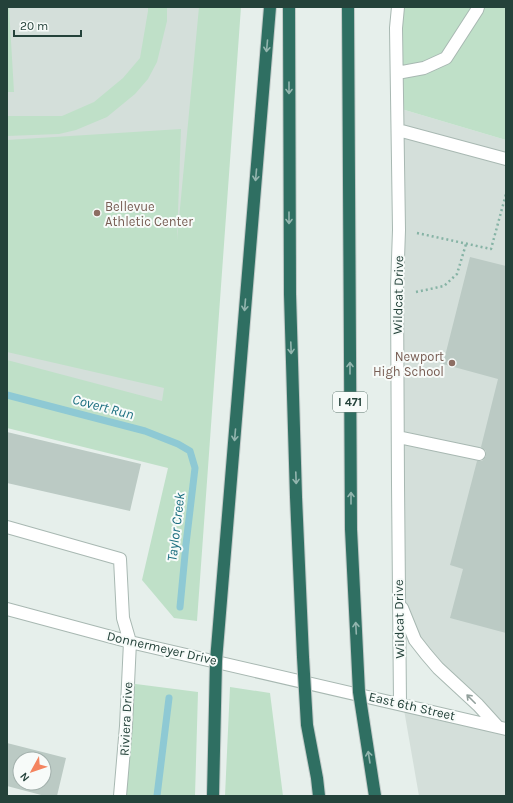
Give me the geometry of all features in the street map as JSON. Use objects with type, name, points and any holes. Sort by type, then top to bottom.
[{"type":"highway","points":[[213,796],[216,661],[270,7]]},
{"type":"highway","points":[[289,7],[290,294],[296,505],[307,718],[319,796]]},
{"type":"highway","name":"I 471","points":[[348,7],[351,529],[359,692],[375,796]]},
{"type":"street","name":"Wildcat Drive","points":[[398,7],[396,28],[398,73],[399,230],[397,288],[400,703]]},
{"type":"street","points":[[398,73],[424,68],[446,58],[478,7]]},
{"type":"street","points":[[398,130],[506,159]]},
{"type":"street","points":[[398,437],[479,454]]},
{"type":"street","name":"Riviera Drive","points":[[7,527],[120,559],[123,618],[130,642],[126,726],[120,796]]},
{"type":"street","points":[[399,601],[415,640],[426,654],[438,668],[502,728]]},
{"type":"street","name":"Donnermeyer Drive","points":[[7,609],[130,642],[318,684]]},
{"type":"street","name":"East 6th Street","points":[[318,684],[502,728]]},
{"type":"path","points":[[399,230],[491,249],[506,194]]},
{"type":"path","points":[[416,292],[444,286],[457,274],[466,244]]},
{"type":"shaded area","name":"Bellevue Athletic Center","points":[[7,7],[203,7],[167,459],[7,420]]},
{"type":"shaded area","name":"Newport High School","points":[[398,108],[506,140],[506,796],[419,796],[403,704],[497,727],[438,668],[399,601]]},
{"type":"green space","points":[[7,7],[9,7],[14,92],[7,92]]},
{"type":"green space","points":[[148,7],[167,7],[167,21],[157,62],[148,79],[135,94],[107,117],[76,130],[59,134],[7,136],[7,116],[62,116],[94,102],[123,78],[140,58]]},
{"type":"green space","name":"Bellevue Athletic Center","points":[[199,7],[241,7],[197,621],[174,618],[142,580],[168,468],[7,428],[7,360],[162,401],[164,388],[7,352],[7,140],[181,129],[177,240]]},
{"type":"green space","points":[[398,7],[506,7],[506,140],[398,108]]},
{"type":"green space","points":[[128,683],[198,692],[195,796],[120,796]]},
{"type":"green space","points":[[230,687],[270,693],[283,796],[225,796]]},
{"type":"building","points":[[470,257],[506,266],[506,633],[450,618],[463,569],[450,565],[477,461],[482,461],[486,456],[486,451],[481,447],[498,379],[443,364]]},
{"type":"building","points":[[7,432],[141,464],[130,511],[7,483]]},
{"type":"building","points":[[7,743],[38,751],[12,751],[12,787],[7,786]]},
{"type":"building","points":[[52,754],[66,758],[57,796],[45,796],[26,791],[52,791]]},
{"type":"waterway","name":"Covert Run","points":[[7,395],[145,431],[178,444],[190,451],[195,468],[180,607]]},
{"type":"waterway","name":"Taylor Creek","points":[[157,796],[169,698]]},
{"type":"place","name":"Bellevue Athletic Center","points":[[97,213]]},
{"type":"place","name":"Newport High School","points":[[452,363]]}]
